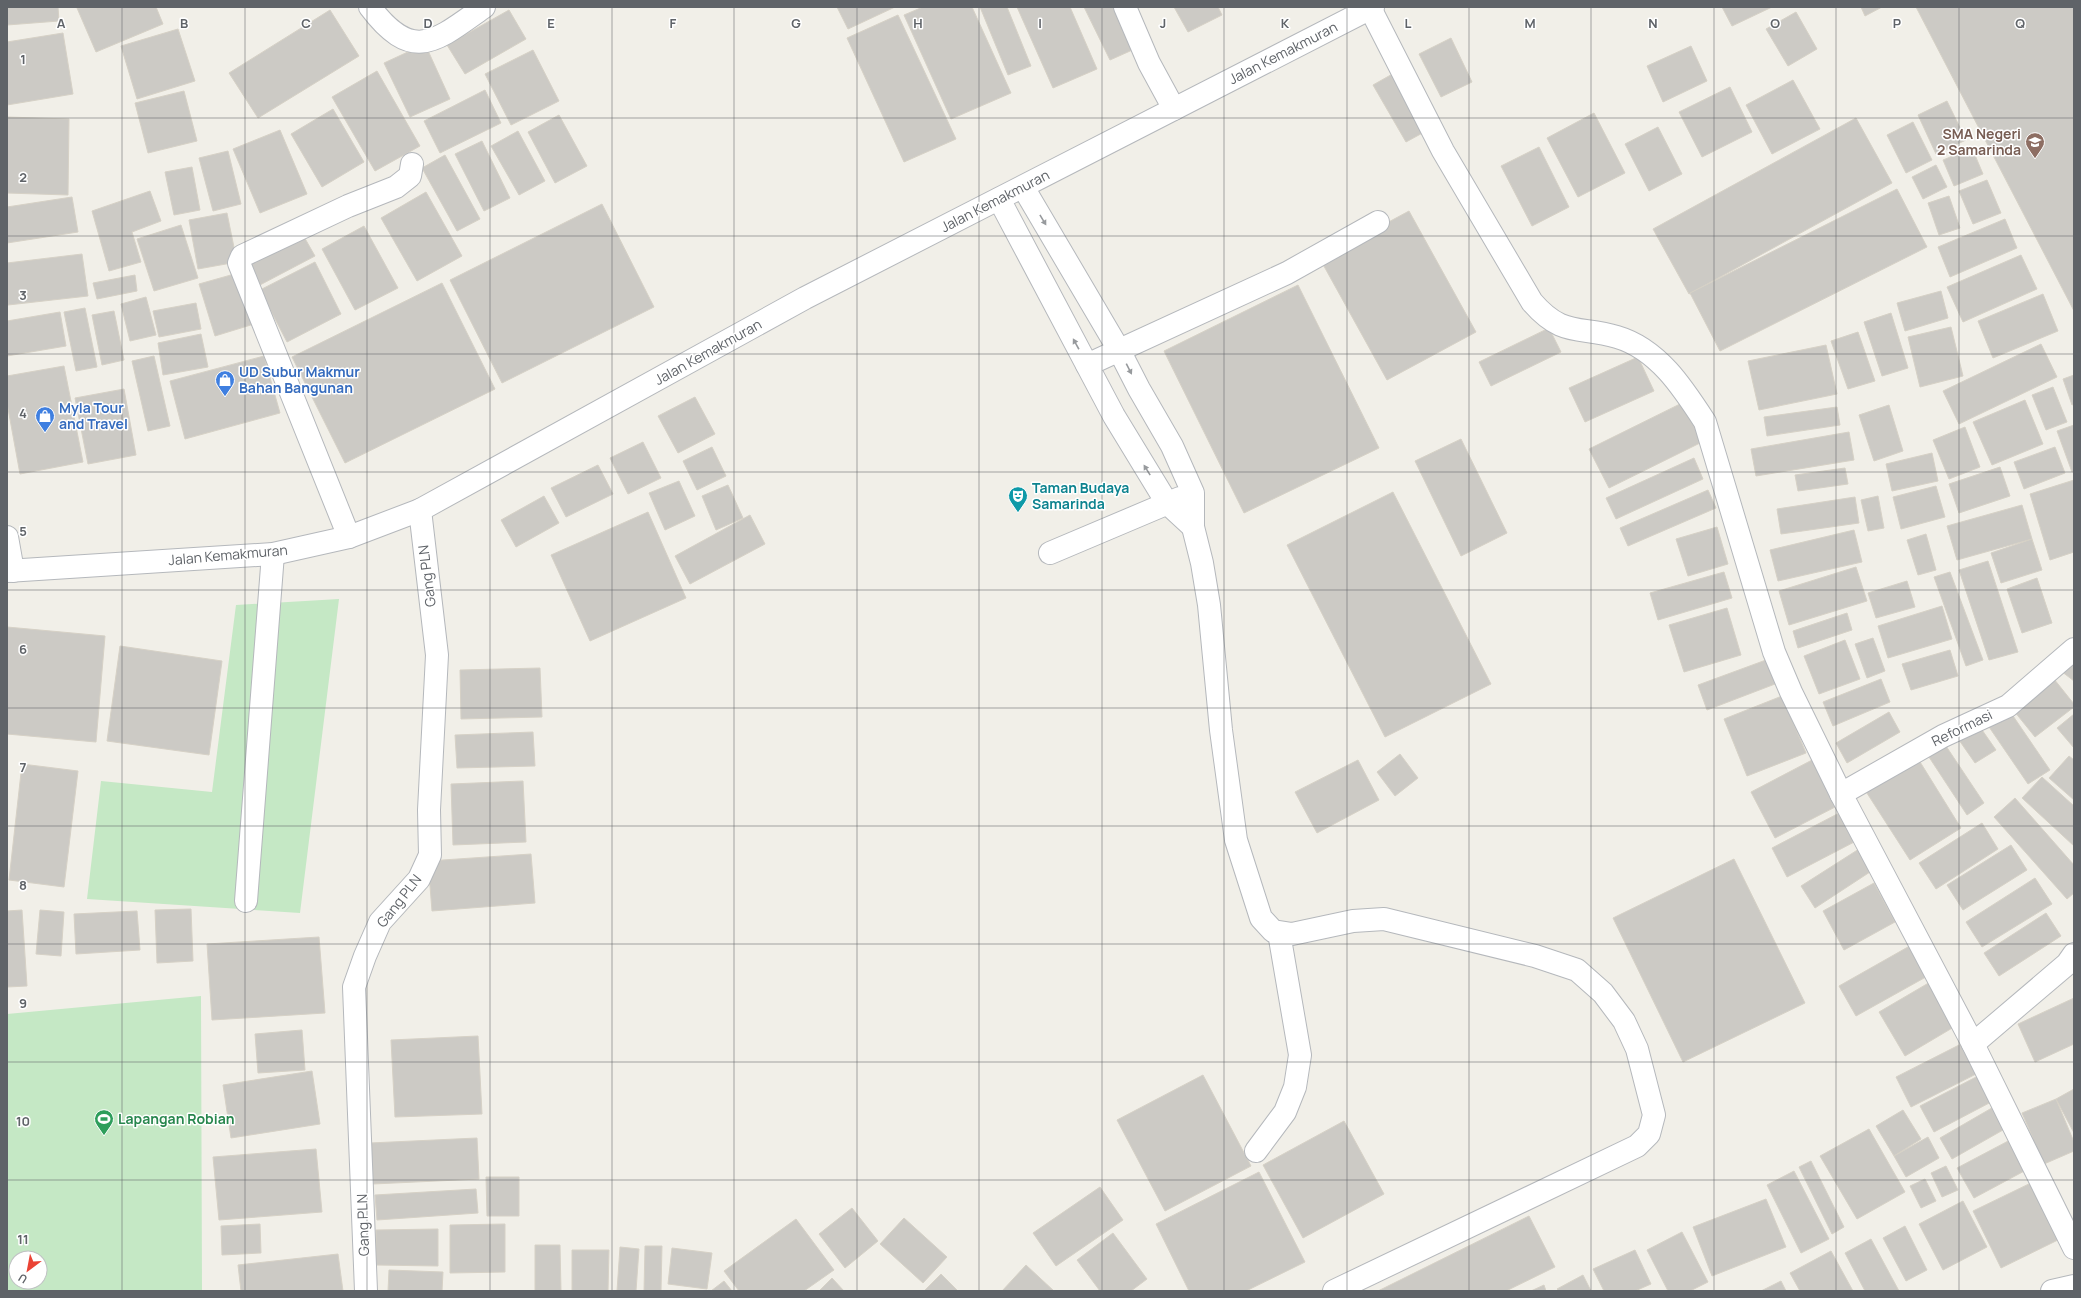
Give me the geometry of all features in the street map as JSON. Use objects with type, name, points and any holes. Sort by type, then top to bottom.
[{"type":"street","points":[[370,7],[383,24],[403,39],[420,42],[433,40],[452,30],[484,7]]},
{"type":"street","points":[[1125,7],[1149,63],[1174,109]]},
{"type":"street","points":[[1372,8],[1443,151],[1532,302],[1545,317],[1564,327],[1618,337],[1651,353],[1689,398],[1705,422],[1774,652],[1791,692],[1841,794],[1973,1044],[2074,1248]]},
{"type":"street","name":"Jalan Kemakmuran","points":[[10,571],[273,554],[349,537],[420,510],[805,298],[1372,8]]},
{"type":"street","points":[[349,537],[239,263],[242,256],[348,206],[396,187],[410,176],[412,164]]},
{"type":"street","points":[[1023,187],[1119,350],[1139,389],[1172,446],[1193,493],[1193,527],[1202,563],[1208,604],[1221,730],[1236,840],[1261,918],[1269,929],[1279,933],[1292,934],[1353,921],[1384,919],[1535,956],[1577,970],[1603,993],[1624,1021],[1638,1049],[1654,1115],[1649,1134],[1637,1146],[1334,1291]]},
{"type":"street","points":[[999,199],[1114,416],[1168,503],[1193,527]]},
{"type":"street","points":[[1087,365],[1287,273],[1378,222]]},
{"type":"street","points":[[1050,553],[1193,493]]},
{"type":"street","name":"Gang PLN","points":[[366,1291],[354,987],[365,956],[380,922],[419,879],[430,855],[429,810],[437,656],[420,510]]},
{"type":"street","points":[[7,536],[10,571]]},
{"type":"street","points":[[246,901],[273,554]]},
{"type":"street","name":"Reformasi","points":[[1841,794],[1944,736],[2008,706],[2074,649]]},
{"type":"street","points":[[1256,1150],[1285,1112],[1296,1087],[1300,1054],[1288,997],[1279,933]]},
{"type":"street","points":[[1973,1044],[2072,962]]},
{"type":"street","points":[[2052,1291],[2074,1286]]},
{"type":"green space","points":[[339,599],[300,913],[87,899],[101,781],[212,792],[236,605]]},
{"type":"green space","name":"Lapangan Robian","points":[[201,996],[202,1291],[7,1291],[7,1014]]},
{"type":"building","points":[[7,7],[58,7],[59,21],[7,25]]},
{"type":"building","points":[[156,7],[163,24],[96,52],[77,8]]},
{"type":"building","points":[[837,7],[895,7],[848,29]]},
{"type":"building","points":[[923,7],[972,7],[1011,93],[951,119],[904,15]]},
{"type":"building","points":[[980,7],[1007,7],[1031,66],[1008,75]]},
{"type":"building","points":[[1017,7],[1070,7],[1097,69],[1053,88]]},
{"type":"building","points":[[1084,7],[1120,7],[1139,47],[1110,60]]},
{"type":"building","points":[[1174,7],[1218,7],[1222,15],[1188,32]]},
{"type":"building","points":[[1722,7],[1772,7],[1732,26]]},
{"type":"building","points":[[1861,7],[1882,7],[1865,16]]},
{"type":"building","name":"SMA Negeri 2 Samarinda","points":[[1916,7],[2074,7],[2074,311]]},
{"type":"building","points":[[330,10],[359,56],[258,118],[229,73]]},
{"type":"building","points":[[509,10],[526,39],[465,74],[447,45]]},
{"type":"building","points":[[1796,12],[1817,49],[1788,66],[1766,29]]},
{"type":"building","points":[[898,15],[956,139],[904,162],[847,38]]},
{"type":"building","points":[[178,29],[195,81],[137,99],[121,46]]},
{"type":"building","points":[[63,33],[73,94],[7,105],[7,42]]},
{"type":"building","points":[[1451,38],[1472,82],[1441,97],[1419,54]]},
{"type":"building","points":[[425,44],[450,99],[410,117],[384,63]]},
{"type":"building","points":[[1691,46],[1707,81],[1663,102],[1647,66]]},
{"type":"building","points":[[533,50],[559,101],[511,125],[485,74]]},
{"type":"building","points":[[377,71],[420,146],[375,171],[332,97]]},
{"type":"building","points":[[1396,72],[1428,130],[1406,142],[1373,85]]},
{"type":"building","points":[[1793,80],[1820,129],[1772,154],[1746,105]]},
{"type":"building","points":[[1730,87],[1752,132],[1702,157],[1679,112]]},
{"type":"building","points":[[485,90],[501,123],[440,153],[424,121]]},
{"type":"building","points":[[184,91],[197,141],[148,153],[135,103]]},
{"type":"building","points":[[1947,101],[1966,140],[1936,154],[1918,115]]},
{"type":"building","points":[[333,109],[364,162],[322,187],[291,134]]},
{"type":"building","points":[[1594,113],[1625,173],[1578,197],[1547,138]]},
{"type":"building","points":[[559,115],[587,166],[555,183],[528,132]]},
{"type":"building","points":[[7,117],[69,119],[68,195],[7,193]]},
{"type":"building","points":[[1856,118],[1892,183],[1689,294],[1653,229]]},
{"type":"building","points":[[1913,122],[1932,160],[1906,173],[1887,135]]},
{"type":"building","points":[[1658,127],[1682,174],[1649,191],[1625,144]]},
{"type":"building","points":[[280,130],[307,194],[260,213],[233,149]]},
{"type":"building","points":[[518,131],[545,181],[519,195],[491,146]]},
{"type":"building","points":[[482,141],[510,198],[484,211],[455,154]]},
{"type":"building","points":[[1539,147],[1569,207],[1532,226],[1501,166]]},
{"type":"building","points":[[1972,148],[1983,174],[1954,186],[1943,160]]},
{"type":"building","points":[[228,151],[241,204],[213,211],[199,158]]},
{"type":"building","points":[[445,155],[480,219],[457,231],[422,168]]},
{"type":"building","points":[[1936,165],[1947,187],[1923,199],[1912,177]]},
{"type":"building","points":[[192,167],[200,210],[174,215],[165,172]]},
{"type":"building","points":[[1987,180],[2001,213],[1973,224],[1959,191]]},
{"type":"building","points":[[1897,189],[1927,247],[1720,351],[1690,293]]},
{"type":"building","points":[[150,191],[161,221],[132,232],[141,262],[109,271],[92,211]]},
{"type":"building","points":[[426,192],[462,256],[417,281],[381,218]]},
{"type":"building","points":[[1949,196],[1960,228],[1939,235],[1928,203]]},
{"type":"building","points":[[72,197],[78,232],[7,243],[7,207]]},
{"type":"building","points":[[602,204],[654,307],[502,383],[450,280]]},
{"type":"building","points":[[1409,211],[1476,332],[1387,380],[1320,259]]},
{"type":"building","points":[[227,213],[237,262],[198,269],[189,220]]},
{"type":"building","points":[[2005,219],[2017,248],[1950,277],[1938,247]]},
{"type":"building","points":[[181,225],[198,278],[154,291],[137,239]]},
{"type":"building","points":[[364,226],[398,288],[355,310],[322,249]]},
{"type":"building","points":[[303,235],[315,256],[258,286],[247,266]]},
{"type":"building","points":[[82,254],[88,296],[8,305],[7,263]]},
{"type":"building","points":[[2021,255],[2037,289],[1963,322],[1947,287]]},
{"type":"building","points":[[315,262],[341,314],[287,342],[260,290]]},
{"type":"building","points":[[238,273],[254,324],[215,336],[199,284]]},
{"type":"building","points":[[135,275],[137,291],[97,299],[93,283]]},
{"type":"building","points":[[442,283],[495,389],[345,463],[292,357]]},
{"type":"building","points":[[1298,285],[1379,448],[1244,513],[1164,351]]},
{"type":"building","points":[[1941,291],[1948,318],[1905,331],[1897,303]]},
{"type":"building","points":[[2043,294],[2058,331],[1993,358],[1978,321]]},
{"type":"building","points":[[146,297],[156,335],[130,341],[121,304]]},
{"type":"building","points":[[196,303],[201,329],[159,337],[153,311]]},
{"type":"building","points":[[85,308],[97,367],[76,371],[64,312]]},
{"type":"building","points":[[114,311],[124,360],[102,365],[92,315]]},
{"type":"building","points":[[60,312],[66,346],[7,356],[7,321]]},
{"type":"building","points":[[1891,313],[1908,368],[1882,376],[1864,322]]},
{"type":"building","points":[[1951,327],[1963,376],[1920,387],[1908,337]]},
{"type":"building","points":[[1549,328],[1561,352],[1491,386],[1479,362]]},
{"type":"building","points":[[1858,332],[1875,381],[1848,389],[1831,341]]},
{"type":"building","points":[[201,334],[208,367],[163,375],[158,343]]},
{"type":"building","points":[[2041,344],[2057,377],[1959,424],[1943,391]]},
{"type":"building","points":[[1826,345],[1837,394],[1759,410],[1748,361]]},
{"type":"building","points":[[154,356],[170,426],[148,431],[132,361]]},
{"type":"building","name":"UD Subur Makmur Bahan Bangunan","points":[[264,356],[280,413],[185,439],[170,381]]},
{"type":"building","points":[[1638,357],[1654,391],[1585,422],[1569,388]]},
{"type":"building","name":"Myla Tour and Travel","points":[[64,366],[83,462],[20,474],[7,403],[7,376]]},
{"type":"building","points":[[2074,375],[2074,404],[2072,405],[2063,379]]},
{"type":"building","points":[[2053,387],[2067,422],[2046,430],[2032,395]]},
{"type":"building","points":[[124,389],[136,455],[88,464],[75,398]]},
{"type":"building","points":[[695,397],[715,434],[678,453],[658,416]]},
{"type":"building","points":[[2025,400],[2043,444],[1992,465],[1973,422]]},
{"type":"building","points":[[1682,403],[1702,442],[1609,488],[1589,449]]},
{"type":"building","points":[[1889,405],[1903,451],[1874,461],[1859,415]]},
{"type":"building","points":[[1837,407],[1840,425],[1767,436],[1764,417]]},
{"type":"building","points":[[2074,425],[2074,471],[2072,472],[2057,431]]},
{"type":"building","points":[[1965,427],[1980,467],[1949,479],[1933,440]]},
{"type":"building","points":[[1849,432],[1854,460],[1756,476],[1751,449]]},
{"type":"building","points":[[1461,439],[1507,533],[1461,556],[1415,461]]},
{"type":"building","points":[[643,442],[661,478],[628,494],[610,458]]},
{"type":"building","points":[[712,447],[726,476],[697,490],[683,461]]},
{"type":"building","points":[[2055,447],[2065,473],[2024,489],[2014,462]]},
{"type":"building","points":[[1932,453],[1938,481],[1892,491],[1886,464]]},
{"type":"building","points":[[1694,458],[1703,479],[1616,519],[1606,498]]},
{"type":"building","points":[[598,465],[613,494],[566,517],[551,488]]},
{"type":"building","points":[[2000,467],[2010,496],[1959,513],[1949,484]]},
{"type":"building","points":[[1845,468],[1848,484],[1798,491],[1795,475]]},
{"type":"building","points":[[2074,480],[2074,552],[2050,560],[2030,494]]},
{"type":"building","points":[[679,481],[695,516],[665,530],[649,493]]},
{"type":"building","points":[[728,485],[743,518],[716,530],[702,496]]},
{"type":"building","points":[[1936,486],[1945,517],[1901,529],[1893,497]]},
{"type":"building","points":[[1708,490],[1716,508],[1628,546],[1620,528]]},
{"type":"building","points":[[1393,492],[1491,684],[1385,737],[1287,545]]},
{"type":"building","points":[[544,496],[559,523],[516,547],[501,520]]},
{"type":"building","points":[[1878,496],[1884,528],[1868,531],[1861,500]]},
{"type":"building","points":[[1855,497],[1859,523],[1781,534],[1777,509]]},
{"type":"building","points":[[2022,505],[2032,539],[1957,560],[1947,526]]},
{"type":"building","points":[[648,512],[686,598],[590,641],[551,555]]},
{"type":"building","points":[[750,515],[765,544],[690,584],[675,556]]},
{"type":"building","points":[[1717,527],[1728,564],[1688,576],[1676,539]]},
{"type":"building","points":[[1854,530],[1862,562],[1778,581],[1770,550]]},
{"type":"building","points":[[1926,534],[1936,570],[1918,575],[1907,540]]},
{"type":"building","points":[[2032,539],[2042,570],[2001,583],[1991,553]]},
{"type":"building","points":[[1988,561],[2018,652],[1989,660],[1959,570]]},
{"type":"building","points":[[1856,567],[1867,601],[1789,625],[1779,591]]},
{"type":"building","points":[[1724,572],[1732,598],[1658,620],[1650,593]]},
{"type":"building","points":[[1950,572],[1983,660],[1966,666],[1934,577]]},
{"type":"building","points":[[2037,578],[2052,623],[2022,633],[2007,589]]},
{"type":"building","points":[[1907,581],[1915,607],[1876,618],[1868,593]]},
{"type":"building","points":[[1942,606],[1952,639],[1888,658],[1878,626]]},
{"type":"building","points":[[1727,608],[1741,655],[1684,672],[1669,625]]},
{"type":"building","points":[[1847,613],[1852,630],[1798,648],[1793,631]]},
{"type":"building","points":[[7,627],[105,636],[96,742],[7,734]]},
{"type":"building","points":[[1873,638],[1885,671],[1867,678],[1855,644]]},
{"type":"building","points":[[1845,640],[1860,679],[1819,694],[1804,656]]},
{"type":"building","points":[[120,646],[222,661],[209,755],[107,741]]},
{"type":"building","points":[[1950,650],[1958,676],[1911,690],[1902,664]]},
{"type":"building","points":[[2074,656],[2074,681],[2061,671]]},
{"type":"building","points":[[1766,660],[1775,684],[1707,710],[1698,685]]},
{"type":"building","points":[[540,668],[542,717],[461,719],[460,670]]},
{"type":"building","points":[[2050,674],[2074,704],[2074,707],[2035,737],[2010,706]]},
{"type":"building","points":[[1881,679],[1890,702],[1833,726],[1823,702]]},
{"type":"building","points":[[1782,696],[1806,753],[1747,776],[1724,719]]},
{"type":"building","points":[[2009,710],[2050,770],[2028,784],[1987,724]]},
{"type":"building","points":[[1889,712],[1900,732],[1847,763],[1836,743]]},
{"type":"building","points":[[2074,714],[2074,748],[2057,728]]},
{"type":"building","points":[[1980,727],[1996,750],[1975,763],[1959,740]]},
{"type":"building","points":[[533,732],[535,766],[457,768],[455,735]]},
{"type":"building","points":[[1944,743],[1984,803],[1967,815],[1927,754]]},
{"type":"building","points":[[1400,754],[1418,778],[1395,796],[1377,772]]},
{"type":"building","points":[[2069,756],[2074,760],[2074,800],[2049,778]]},
{"type":"building","points":[[1917,757],[1961,828],[1910,860],[1865,790]]},
{"type":"building","points":[[1814,759],[1839,805],[1775,838],[1751,792]]},
{"type":"building","points":[[1358,760],[1379,800],[1317,833],[1295,792]]},
{"type":"building","points":[[22,764],[78,771],[64,887],[9,880]]},
{"type":"building","points":[[2042,777],[2074,806],[2074,846],[2022,798]]},
{"type":"building","points":[[523,781],[526,842],[453,845],[451,784]]},
{"type":"building","points":[[2015,798],[2074,865],[2074,893],[2067,899],[1994,817]]},
{"type":"building","points":[[1843,811],[1858,840],[1787,877],[1772,848]]},
{"type":"building","points":[[1982,823],[1998,849],[1936,889],[1919,863]]},
{"type":"building","points":[[2011,845],[2027,870],[1963,910],[1947,885]]},
{"type":"building","points":[[1859,849],[1873,870],[1815,908],[1801,886]]},
{"type":"building","points":[[531,854],[535,903],[432,911],[428,861]]},
{"type":"building","points":[[1734,859],[1805,1003],[1683,1062],[1613,918]]},
{"type":"building","points":[[2035,878],[2052,904],[1982,947],[1966,922]]},
{"type":"building","points":[[1874,883],[1895,922],[1844,950],[1823,911]]},
{"type":"building","points":[[191,909],[193,961],[157,963],[155,910]]},
{"type":"building","points":[[22,910],[27,986],[7,987],[7,911]]},
{"type":"building","points":[[40,910],[64,912],[61,956],[36,954]]},
{"type":"building","points":[[137,911],[140,950],[76,954],[74,914]]},
{"type":"building","points":[[2046,913],[2061,936],[1999,976],[1984,953]]},
{"type":"building","points":[[319,937],[325,1013],[212,1020],[207,944]]},
{"type":"building","points":[[1915,943],[1933,973],[1856,1016],[1839,986]]},
{"type":"building","points":[[1932,981],[1959,1024],[1905,1056],[1879,1012]]},
{"type":"building","points":[[2074,998],[2074,1044],[2035,1062],[2018,1024]]},
{"type":"building","points":[[302,1030],[305,1070],[258,1073],[255,1034]]},
{"type":"building","points":[[478,1036],[482,1114],[395,1117],[391,1040]]},
{"type":"building","points":[[1963,1043],[1978,1073],[1911,1107],[1896,1077]]},
{"type":"building","points":[[312,1071],[320,1124],[231,1138],[223,1085]]},
{"type":"building","points":[[1203,1075],[1251,1166],[1165,1211],[1117,1120]]},
{"type":"building","points":[[1980,1075],[1993,1101],[1934,1132],[1920,1106]]},
{"type":"building","points":[[2074,1089],[2074,1133],[2056,1099]]},
{"type":"building","points":[[2056,1099],[2074,1142],[2074,1151],[2044,1164],[2022,1113]]},
{"type":"building","points":[[1997,1105],[2010,1126],[1952,1159],[1940,1138]]},
{"type":"building","points":[[1903,1110],[1921,1139],[1894,1156],[1876,1126]]},
{"type":"building","points":[[1344,1121],[1384,1194],[1303,1238],[1263,1165]]},
{"type":"building","points":[[1869,1129],[1905,1192],[1857,1219],[1820,1156]]},
{"type":"building","points":[[1928,1137],[1939,1158],[1906,1177],[1894,1156]]},
{"type":"building","points":[[477,1138],[479,1179],[373,1184],[370,1143]]},
{"type":"building","points":[[2012,1139],[2028,1169],[1974,1198],[1957,1168]]},
{"type":"building","points":[[316,1149],[322,1212],[219,1220],[213,1157]]},
{"type":"building","points":[[1811,1161],[1844,1227],[1832,1234],[1799,1167]]},
{"type":"building","points":[[1946,1166],[1958,1190],[1942,1197],[1931,1173]]},
{"type":"building","points":[[1794,1171],[1829,1239],[1801,1253],[1767,1185]]},
{"type":"building","points":[[1259,1172],[1305,1262],[1246,1291],[1189,1291],[1156,1224]]},
{"type":"building","points":[[486,1177],[519,1177],[519,1216],[487,1216]]},
{"type":"building","points":[[1925,1179],[1936,1201],[1921,1208],[1910,1186]]},
{"type":"building","points":[[2037,1180],[2064,1237],[2001,1268],[1973,1211]]},
{"type":"building","points":[[1100,1187],[1123,1220],[1056,1266],[1033,1233]]},
{"type":"building","points":[[476,1189],[478,1213],[377,1220],[375,1195]]},
{"type":"building","points":[[1766,1199],[1786,1247],[1712,1276],[1693,1227]]},
{"type":"building","points":[[1963,1201],[1987,1247],[1943,1270],[1919,1224]]},
{"type":"building","points":[[852,1208],[878,1241],[845,1268],[819,1234]]},
{"type":"building","points":[[1529,1216],[1555,1267],[1506,1291],[1378,1291]]},
{"type":"building","points":[[904,1218],[947,1257],[923,1283],[880,1244]]},
{"type":"building","points":[[796,1219],[834,1270],[804,1291],[739,1291],[724,1271]]},
{"type":"building","points":[[260,1224],[261,1253],[222,1255],[221,1226]]},
{"type":"building","points":[[505,1224],[505,1272],[450,1273],[450,1225]]},
{"type":"building","points":[[1905,1226],[1927,1270],[1906,1281],[1883,1238]]},
{"type":"building","points":[[438,1229],[438,1266],[376,1265],[376,1230]]},
{"type":"building","points":[[1682,1232],[1708,1282],[1690,1291],[1668,1291],[1647,1250]]},
{"type":"building","points":[[1113,1233],[1147,1279],[1131,1291],[1100,1291],[1077,1260]]},
{"type":"building","points":[[1871,1239],[1899,1291],[1865,1291],[1845,1253]]},
{"type":"building","points":[[535,1245],[560,1245],[561,1291],[535,1291]]},
{"type":"building","points":[[645,1246],[662,1246],[661,1291],[644,1291]]},
{"type":"building","points":[[620,1247],[639,1249],[636,1291],[617,1291]]},
{"type":"building","points":[[672,1248],[712,1253],[707,1289],[668,1284]]},
{"type":"building","points":[[572,1250],[609,1250],[608,1291],[572,1291]]},
{"type":"building","points":[[1635,1250],[1651,1284],[1635,1291],[1604,1291],[1593,1269]]},
{"type":"building","points":[[1831,1251],[1853,1291],[1800,1291],[1790,1273]]},
{"type":"building","points":[[338,1254],[343,1291],[241,1291],[238,1265]]},
{"type":"building","points":[[1026,1265],[1054,1291],[1002,1291]]},
{"type":"building","points":[[389,1270],[443,1272],[442,1291],[388,1291]]},
{"type":"building","points":[[941,1274],[958,1291],[924,1291]]},
{"type":"building","points":[[1583,1275],[1591,1291],[1559,1291],[1557,1289]]},
{"type":"building","points":[[832,1278],[844,1291],[819,1291]]},
{"type":"building","points":[[724,1281],[732,1291],[711,1291]]},
{"type":"building","points":[[1781,1281],[1786,1291],[1761,1291]]},
{"type":"building","points":[[1544,1285],[1546,1291],[1531,1291]]},
{"type":"place","name":"SMA Negeri 2 Samarinda","points":[[2035,159]]},
{"type":"place","name":"UD Subur Makmur Bahan Bangunan","points":[[225,397]]},
{"type":"place","name":"Myla Tour and Travel","points":[[45,433]]},
{"type":"place","name":"Taman Budaya Samarinda","points":[[1018,513]]},
{"type":"place","name":"Lapangan Robian","points":[[104,1136]]}]
